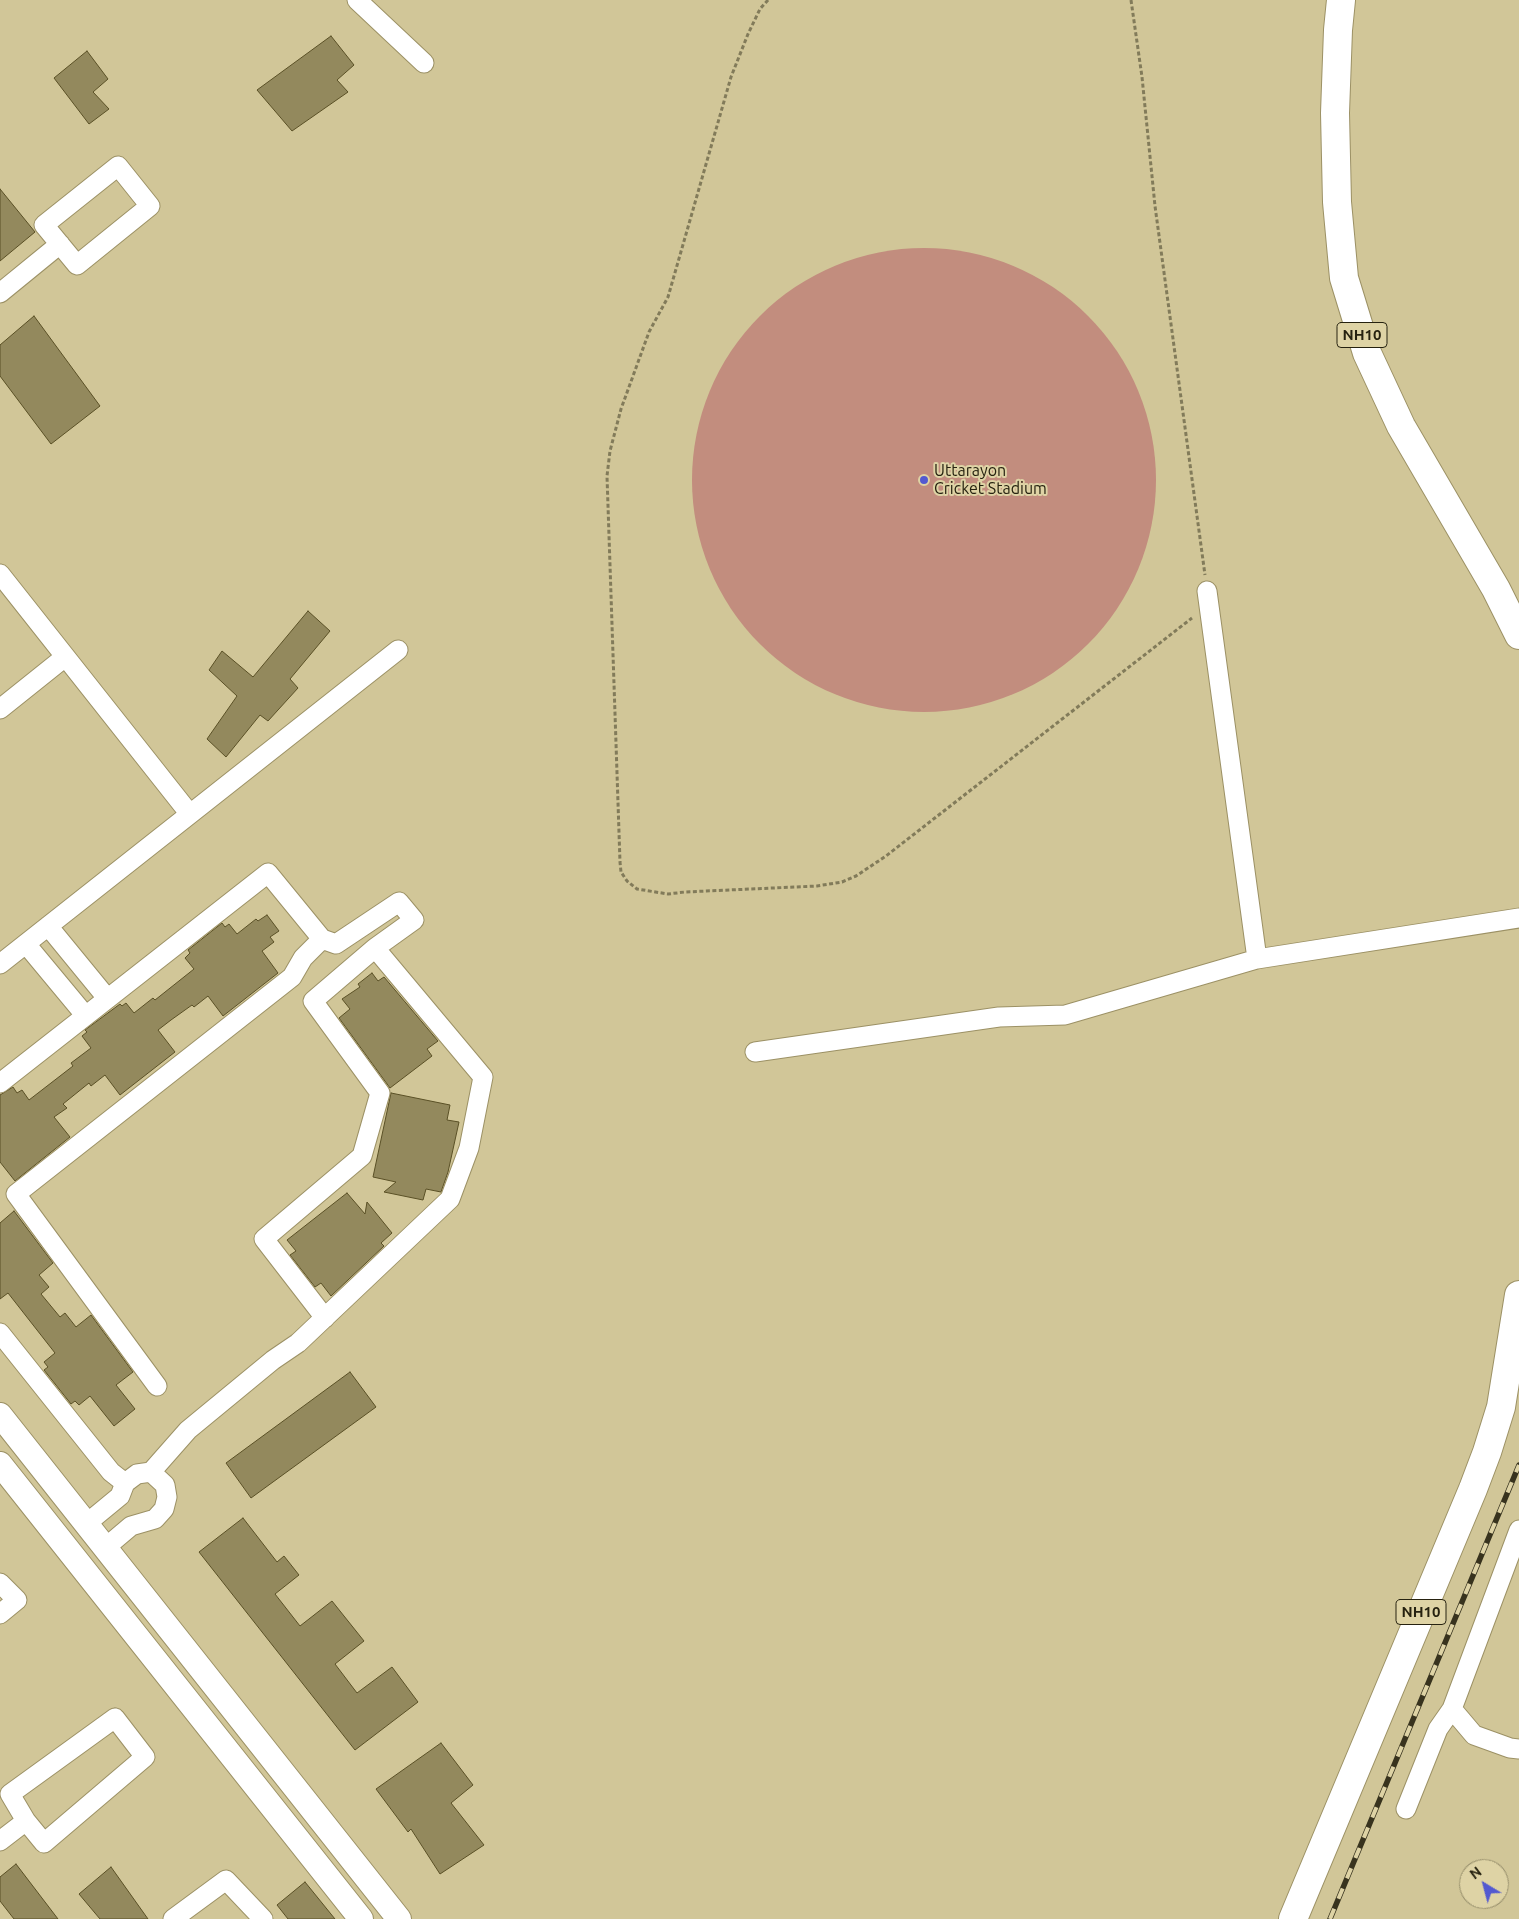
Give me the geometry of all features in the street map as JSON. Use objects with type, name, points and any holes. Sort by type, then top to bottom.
[{"type":"highway","name":"NH10","points":[[1341,0],[1335,113],[1337,202],[1344,278],[1367,353],[1400,426],[1491,581],[1519,635]]},
{"type":"highway","name":"NH10","points":[[1293,1919],[1487,1452],[1501,1407],[1519,1295]]},
{"type":"street","points":[[357,0],[424,63]]},
{"type":"street","points":[[118,166],[150,206],[77,265],[60,244],[44,225],[118,166]]},
{"type":"street","points":[[0,293],[60,244]]},
{"type":"street","points":[[0,574],[189,814]]},
{"type":"street","points":[[1207,591],[1257,959]]},
{"type":"street","points":[[0,964],[398,650]]},
{"type":"street","points":[[0,709],[66,657]]},
{"type":"street","points":[[0,1083],[268,873],[322,939],[336,944],[399,902],[414,920],[375,948],[312,1001],[380,1093],[362,1156],[264,1239],[325,1318]]},
{"type":"street","points":[[755,1052],[999,1017],[1065,1015],[1257,959],[1519,918]]},
{"type":"street","points":[[48,926],[107,998]]},
{"type":"street","points":[[157,1386],[16,1194],[292,977],[303,958],[322,939]]},
{"type":"street","points":[[26,944],[85,1015]]},
{"type":"street","points":[[86,1524],[120,1496],[125,1483],[137,1474],[151,1472],[188,1430],[272,1360],[298,1343],[450,1199],[469,1148],[483,1077],[375,948]]},
{"type":"street","points":[[0,1333],[111,1472],[125,1483]]},
{"type":"street","points":[[0,1415],[399,1919]]},
{"type":"street","points":[[0,1464],[361,1919]]},
{"type":"street","points":[[105,1548],[131,1526],[155,1519],[164,1509],[167,1497],[165,1484],[151,1472]]},
{"type":"street","points":[[1406,1809],[1438,1729],[1452,1709],[1519,1530]]},
{"type":"street","points":[[0,1583],[17,1600],[0,1614]]},
{"type":"street","points":[[1452,1709],[1474,1735],[1510,1748],[1519,1749]]},
{"type":"street","points":[[115,1718],[145,1757],[44,1843],[26,1821],[10,1794],[115,1718]]},
{"type":"street","points":[[0,1841],[26,1821]]},
{"type":"street","points":[[173,1919],[226,1880],[263,1919]]},
{"type":"path","points":[[768,0],[760,9],[731,77],[668,297],[649,332],[621,409],[610,451],[607,476],[621,872],[636,889],[668,894],[818,886],[842,882],[856,876],[894,850],[1183,626],[1199,612],[1205,603],[1207,591],[1156,216],[1142,77],[1131,0]]},
{"type":"shaded area","name":"Uttarayon Cricket Stadium","points":[[924,248],[969,252],[1013,265],[1053,287],[1088,316],[1117,351],[1139,391],[1152,435],[1156,480],[1152,525],[1139,569],[1117,609],[1088,644],[1053,673],[1013,695],[969,708],[924,712],[879,708],[835,695],[795,673],[760,644],[731,609],[709,569],[696,525],[692,480],[696,435],[709,391],[731,351],[760,316],[795,287],[835,265],[879,252]]},
{"type":"building","points":[[331,36],[354,65],[337,80],[348,92],[292,131],[257,90]]},
{"type":"building","points":[[87,51],[108,79],[93,92],[109,109],[89,124],[54,78]]},
{"type":"building","points":[[0,189],[35,232],[0,261]]},
{"type":"building","points":[[34,316],[100,406],[51,444],[0,376],[0,345]]},
{"type":"building","points":[[308,611],[330,631],[290,679],[298,688],[268,721],[260,715],[226,757],[207,739],[237,696],[209,670],[222,651],[253,677]]},
{"type":"building","points":[[267,915],[279,931],[270,937],[274,942],[262,951],[278,973],[223,1016],[208,996],[194,1007],[192,1005],[158,1030],[175,1052],[120,1095],[105,1075],[91,1086],[89,1083],[63,1104],[67,1108],[54,1117],[70,1137],[15,1181],[0,1162],[0,1095],[13,1087],[17,1093],[22,1090],[29,1100],[73,1066],[71,1063],[91,1048],[82,1036],[87,1032],[85,1030],[120,1004],[122,1006],[126,1003],[134,1013],[153,998],[155,1000],[194,969],[185,958],[190,953],[188,950],[222,923],[225,927],[229,924],[237,934],[256,919],[258,921]]},
{"type":"building","points":[[372,973],[378,981],[384,977],[438,1041],[427,1049],[432,1056],[390,1088],[339,1018],[350,1009],[342,999],[360,987],[358,984]]},
{"type":"building","points":[[391,1093],[450,1105],[447,1120],[459,1122],[448,1172],[441,1192],[426,1189],[423,1200],[384,1192],[396,1182],[373,1177]]},
{"type":"building","points":[[347,1193],[365,1214],[367,1202],[392,1233],[381,1243],[384,1246],[331,1296],[321,1283],[315,1287],[290,1255],[296,1251],[287,1240]]},
{"type":"building","points":[[14,1211],[53,1263],[39,1275],[49,1287],[41,1294],[60,1317],[65,1313],[76,1327],[91,1315],[133,1372],[116,1385],[135,1409],[114,1426],[90,1396],[79,1405],[75,1401],[71,1404],[44,1370],[48,1367],[44,1362],[55,1353],[8,1293],[0,1299],[0,1223]]},
{"type":"building","points":[[350,1372],[376,1407],[251,1498],[226,1463]]},
{"type":"building","points":[[243,1518],[277,1562],[284,1556],[299,1575],[275,1594],[300,1626],[332,1601],[364,1641],[335,1664],[357,1693],[392,1667],[418,1702],[355,1750],[199,1552]]},
{"type":"building","points":[[441,1743],[473,1785],[451,1803],[484,1845],[440,1874],[411,1829],[408,1832],[376,1789]]},
{"type":"building","points":[[16,1864],[58,1919],[14,1919],[0,1901],[0,1877]]},
{"type":"building","points":[[111,1867],[148,1919],[100,1919],[79,1894]]},
{"type":"building","points":[[305,1882],[335,1919],[288,1919],[277,1905]]},
{"type":"railway","points":[[1330,1919],[1519,1465]]},
{"type":"place","name":"Uttarayon Cricket Stadium","points":[[924,480]]}]
